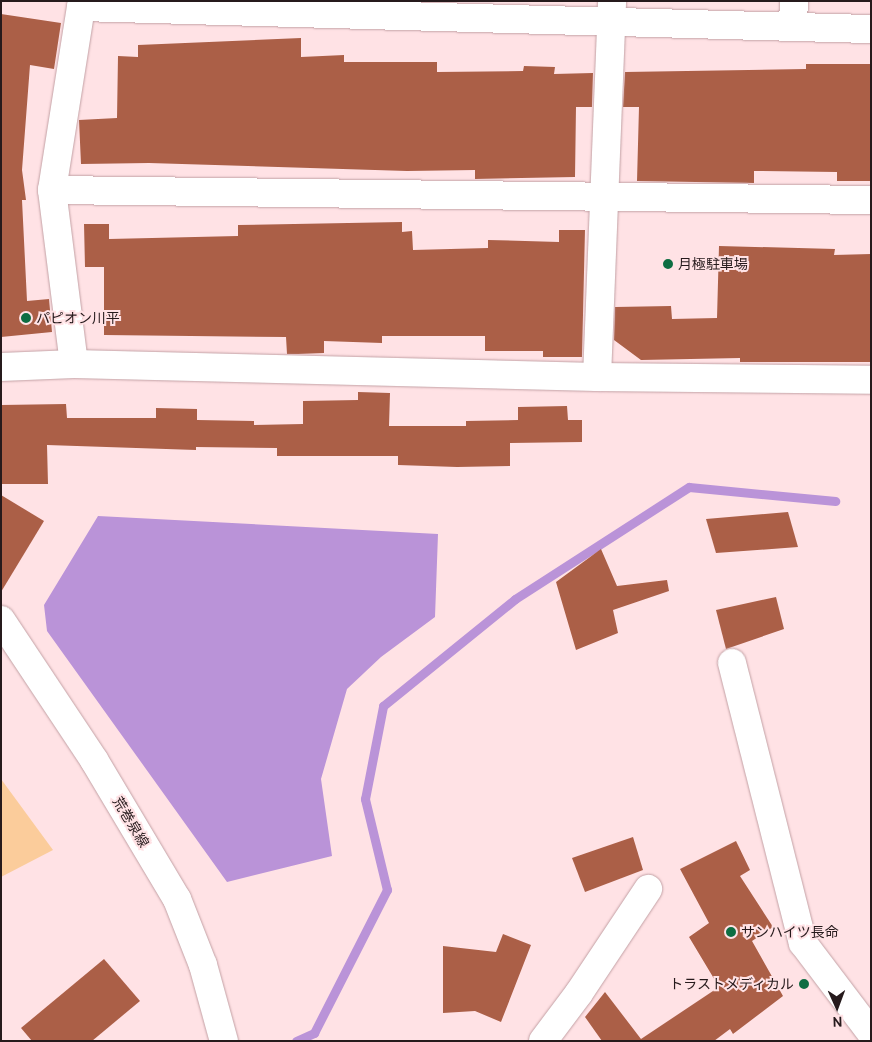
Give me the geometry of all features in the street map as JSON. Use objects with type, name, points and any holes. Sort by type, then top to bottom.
[{"type":"street","points":[[74,364],[52,190],[82,4],[794,14],[871,29]]},
{"type":"street","points":[[597,377],[612,11]]},
{"type":"street","points":[[52,190],[604,195],[871,200]]},
{"type":"street","points":[[1,367],[74,364],[597,377],[871,380]]},
{"type":"street","name":"荒巻泉線","points":[[1,620],[94,760],[177,899],[203,965],[224,1041]]},
{"type":"street","points":[[732,663],[803,943],[871,1033]]},
{"type":"street","points":[[542,1041],[579,993],[648,889]]},
{"type":"shaded area","points":[[98,516],[438,534],[435,617],[381,657],[347,689],[321,779],[332,856],[227,882],[47,631],[44,605]]},
{"type":"shaded area","points":[[1,779],[53,850],[1,877]]},
{"type":"building","points":[[1,14],[61,23],[54,69],[30,65],[22,170],[26,200],[22,200],[27,301],[49,299],[52,332],[1,337]]},
{"type":"building","points":[[301,38],[301,57],[344,55],[344,62],[437,62],[437,72],[523,71],[524,66],[555,67],[554,74],[593,73],[592,107],[576,107],[575,177],[475,179],[475,170],[407,171],[149,163],[81,164],[79,120],[117,118],[118,56],[138,57],[138,45]]},
{"type":"building","points":[[806,64],[871,64],[871,181],[837,181],[837,172],[754,171],[754,183],[637,181],[639,107],[623,107],[625,72],[806,69]]},
{"type":"building","points":[[402,222],[402,232],[412,231],[413,250],[488,248],[488,240],[559,242],[559,230],[585,230],[582,357],[543,357],[543,351],[485,351],[485,336],[382,336],[382,343],[324,341],[324,353],[287,354],[286,337],[104,335],[104,267],[85,267],[84,224],[109,224],[109,239],[238,236],[238,225]]},
{"type":"building","points":[[719,246],[835,249],[834,255],[871,254],[871,362],[740,362],[740,358],[641,360],[614,340],[615,307],[671,306],[672,319],[717,318]]},
{"type":"building","points":[[358,392],[390,393],[389,426],[466,426],[466,421],[518,420],[518,407],[567,406],[568,420],[582,420],[582,442],[510,443],[510,466],[457,467],[398,465],[398,456],[277,456],[277,448],[196,447],[196,450],[47,445],[48,484],[1,484],[1,405],[66,404],[67,418],[156,418],[156,408],[197,409],[197,420],[254,421],[254,425],[303,424],[303,401],[358,400]]},
{"type":"building","points":[[1,495],[44,521],[1,592]]},
{"type":"building","points":[[788,512],[798,547],[716,553],[706,519]]},
{"type":"building","points":[[601,549],[617,586],[667,580],[669,591],[613,610],[618,633],[576,650],[556,582]]},
{"type":"building","points":[[776,597],[784,629],[726,649],[716,610]]},
{"type":"building","points":[[633,837],[643,870],[585,892],[572,858]]},
{"type":"building","points":[[736,841],[750,870],[740,876],[773,927],[752,941],[783,996],[733,1034],[730,1029],[714,1041],[602,1041],[585,1017],[605,992],[641,1039],[719,987],[689,937],[709,923],[680,869]]},
{"type":"building","points":[[503,934],[531,945],[501,1022],[475,1011],[443,1013],[443,946],[496,952]]},
{"type":"building","points":[[104,959],[140,1001],[92,1041],[32,1041],[21,1028]]},
{"type":"waterway","points":[[296,1041],[314,1033],[387,890],[365,799],[383,706],[515,599],[689,487],[835,501]]},
{"type":"place","name":"月極駐車場","points":[[668,264]]},
{"type":"place","name":"パピオン川平","points":[[26,318]]},
{"type":"place","name":"サンハイツ長命","points":[[731,932]]},
{"type":"place","name":"トラストメディカル","points":[[804,984]]}]
